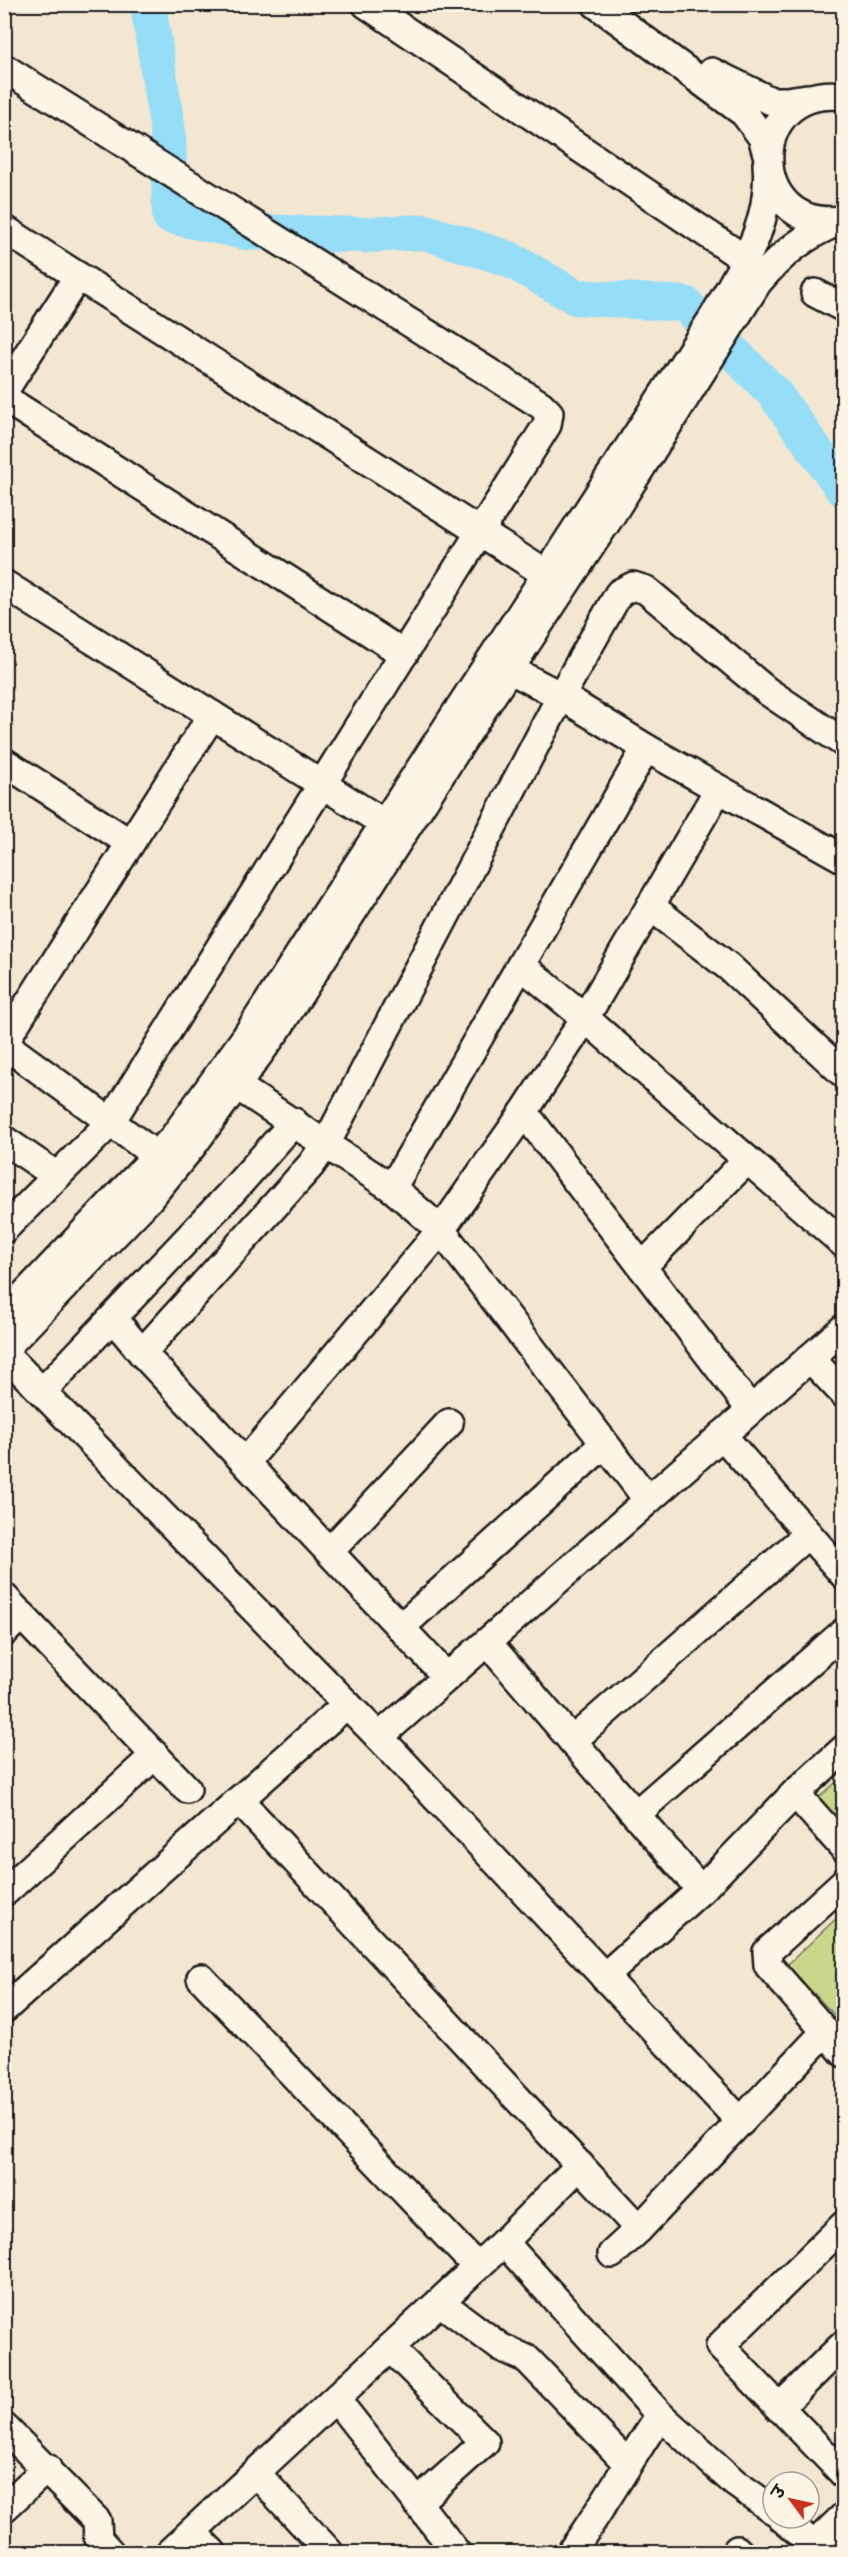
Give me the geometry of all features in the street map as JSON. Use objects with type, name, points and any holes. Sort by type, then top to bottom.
[{"type":"street","points":[[366,4],[746,260]]},
{"type":"street","points":[[596,4],[744,113],[762,137],[772,184],[784,201],[800,214],[820,220],[842,220]]},
{"type":"street","points":[[631,29],[762,97],[786,101],[831,92]]},
{"type":"street","points":[[4,68],[541,405],[549,413],[547,425],[110,1123],[4,1229]]},
{"type":"street","points":[[723,320],[767,205],[769,187],[767,159],[771,135],[781,118],[795,106],[831,92]]},
{"type":"street","points":[[4,1316],[174,1138],[509,669],[601,510],[723,320],[779,258],[804,239],[842,220]]},
{"type":"street","points":[[4,229],[546,574]]},
{"type":"street","points":[[4,391],[78,276]]},
{"type":"street","points":[[815,293],[843,308]]},
{"type":"street","points":[[4,398],[404,654]]},
{"type":"street","points":[[601,510],[546,574],[393,829],[279,1028],[148,1200],[4,1351],[379,1737],[741,2122]]},
{"type":"street","points":[[4,584],[393,829]]},
{"type":"street","points":[[142,1353],[311,1165],[326,1144],[561,696],[619,593],[633,586],[646,590],[774,696],[843,743]]},
{"type":"street","points":[[509,669],[561,696],[718,790],[843,859]]},
{"type":"street","points":[[157,1156],[4,1043],[212,715]]},
{"type":"street","points":[[392,1188],[646,748]]},
{"type":"street","points":[[4,762],[130,843]]},
{"type":"street","points":[[246,1462],[441,1230],[524,1112],[585,1018],[718,790]]},
{"type":"street","points":[[650,906],[729,967],[843,1074]]},
{"type":"street","points":[[521,965],[842,1241]]},
{"type":"street","points":[[237,1086],[392,1188],[441,1230],[648,1500]]},
{"type":"street","points":[[524,1112],[752,1410]]},
{"type":"street","points":[[42,1392],[230,1194],[294,1122]]},
{"type":"street","points":[[4,1140],[57,1176]]},
{"type":"street","points":[[642,1267],[747,1160]]},
{"type":"street","points":[[230,1194],[249,1208],[261,1221]]},
{"type":"street","points":[[113,1318],[142,1353],[447,1677]]},
{"type":"street","points":[[379,1737],[843,1328]]},
{"type":"street","points":[[810,1358],[843,1394]]},
{"type":"street","points":[[330,1551],[449,1423]]},
{"type":"street","points":[[722,1435],[843,1575]]},
{"type":"street","points":[[401,1627],[604,1444]]},
{"type":"street","points":[[572,1741],[808,1534]]},
{"type":"street","points":[[10,1615],[155,1755],[187,1789]]},
{"type":"street","points":[[636,1814],[843,1632]]},
{"type":"street","points":[[487,1642],[700,1890]]},
{"type":"street","points":[[4,2008],[347,1704]]},
{"type":"street","points":[[604,1977],[700,1890],[795,1792],[843,1749]]},
{"type":"street","points":[[6,1891],[155,1755]]},
{"type":"street","points":[[795,1792],[843,1848]]},
{"type":"street","points":[[239,1800],[639,2229]]},
{"type":"street","points":[[843,1882],[767,1952],[768,1965],[843,2053]]},
{"type":"street","points":[[201,1978],[477,2267]]},
{"type":"street","points":[[612,2254],[639,2229],[825,2032]]},
{"type":"street","points":[[170,2553],[504,2242],[580,2165]]},
{"type":"street","points":[[843,2225],[720,2346],[843,2474]]},
{"type":"street","points":[[504,2242],[660,2415],[735,2483],[761,2501]]},
{"type":"street","points":[[440,2302],[500,2347],[527,2359],[627,2463]]},
{"type":"street","points":[[779,2408],[843,2344]]},
{"type":"street","points":[[390,2348],[485,2442],[417,2503]]},
{"type":"street","points":[[336,2399],[456,2553]]},
{"type":"street","points":[[577,2553],[573,2549],[599,2513],[627,2463],[660,2415]]},
{"type":"street","points":[[4,2427],[97,2521],[98,2539],[110,2553]]},
{"type":"street","points":[[4,2508],[47,2468]]},
{"type":"street","points":[[256,2473],[329,2553]]},
{"type":"street","points":[[796,2530],[814,2545],[843,2516]]},
{"type":"street","points":[[192,2532],[212,2553]]},
{"type":"green space","points":[[843,1776],[843,1828],[815,1801]]},
{"type":"green space","points":[[843,1912],[843,2024],[787,1965]]},
{"type":"waterway","points":[[148,4],[168,132],[170,216],[245,232],[365,235],[425,232],[509,259],[576,297],[685,304],[774,393],[844,490]]}]
